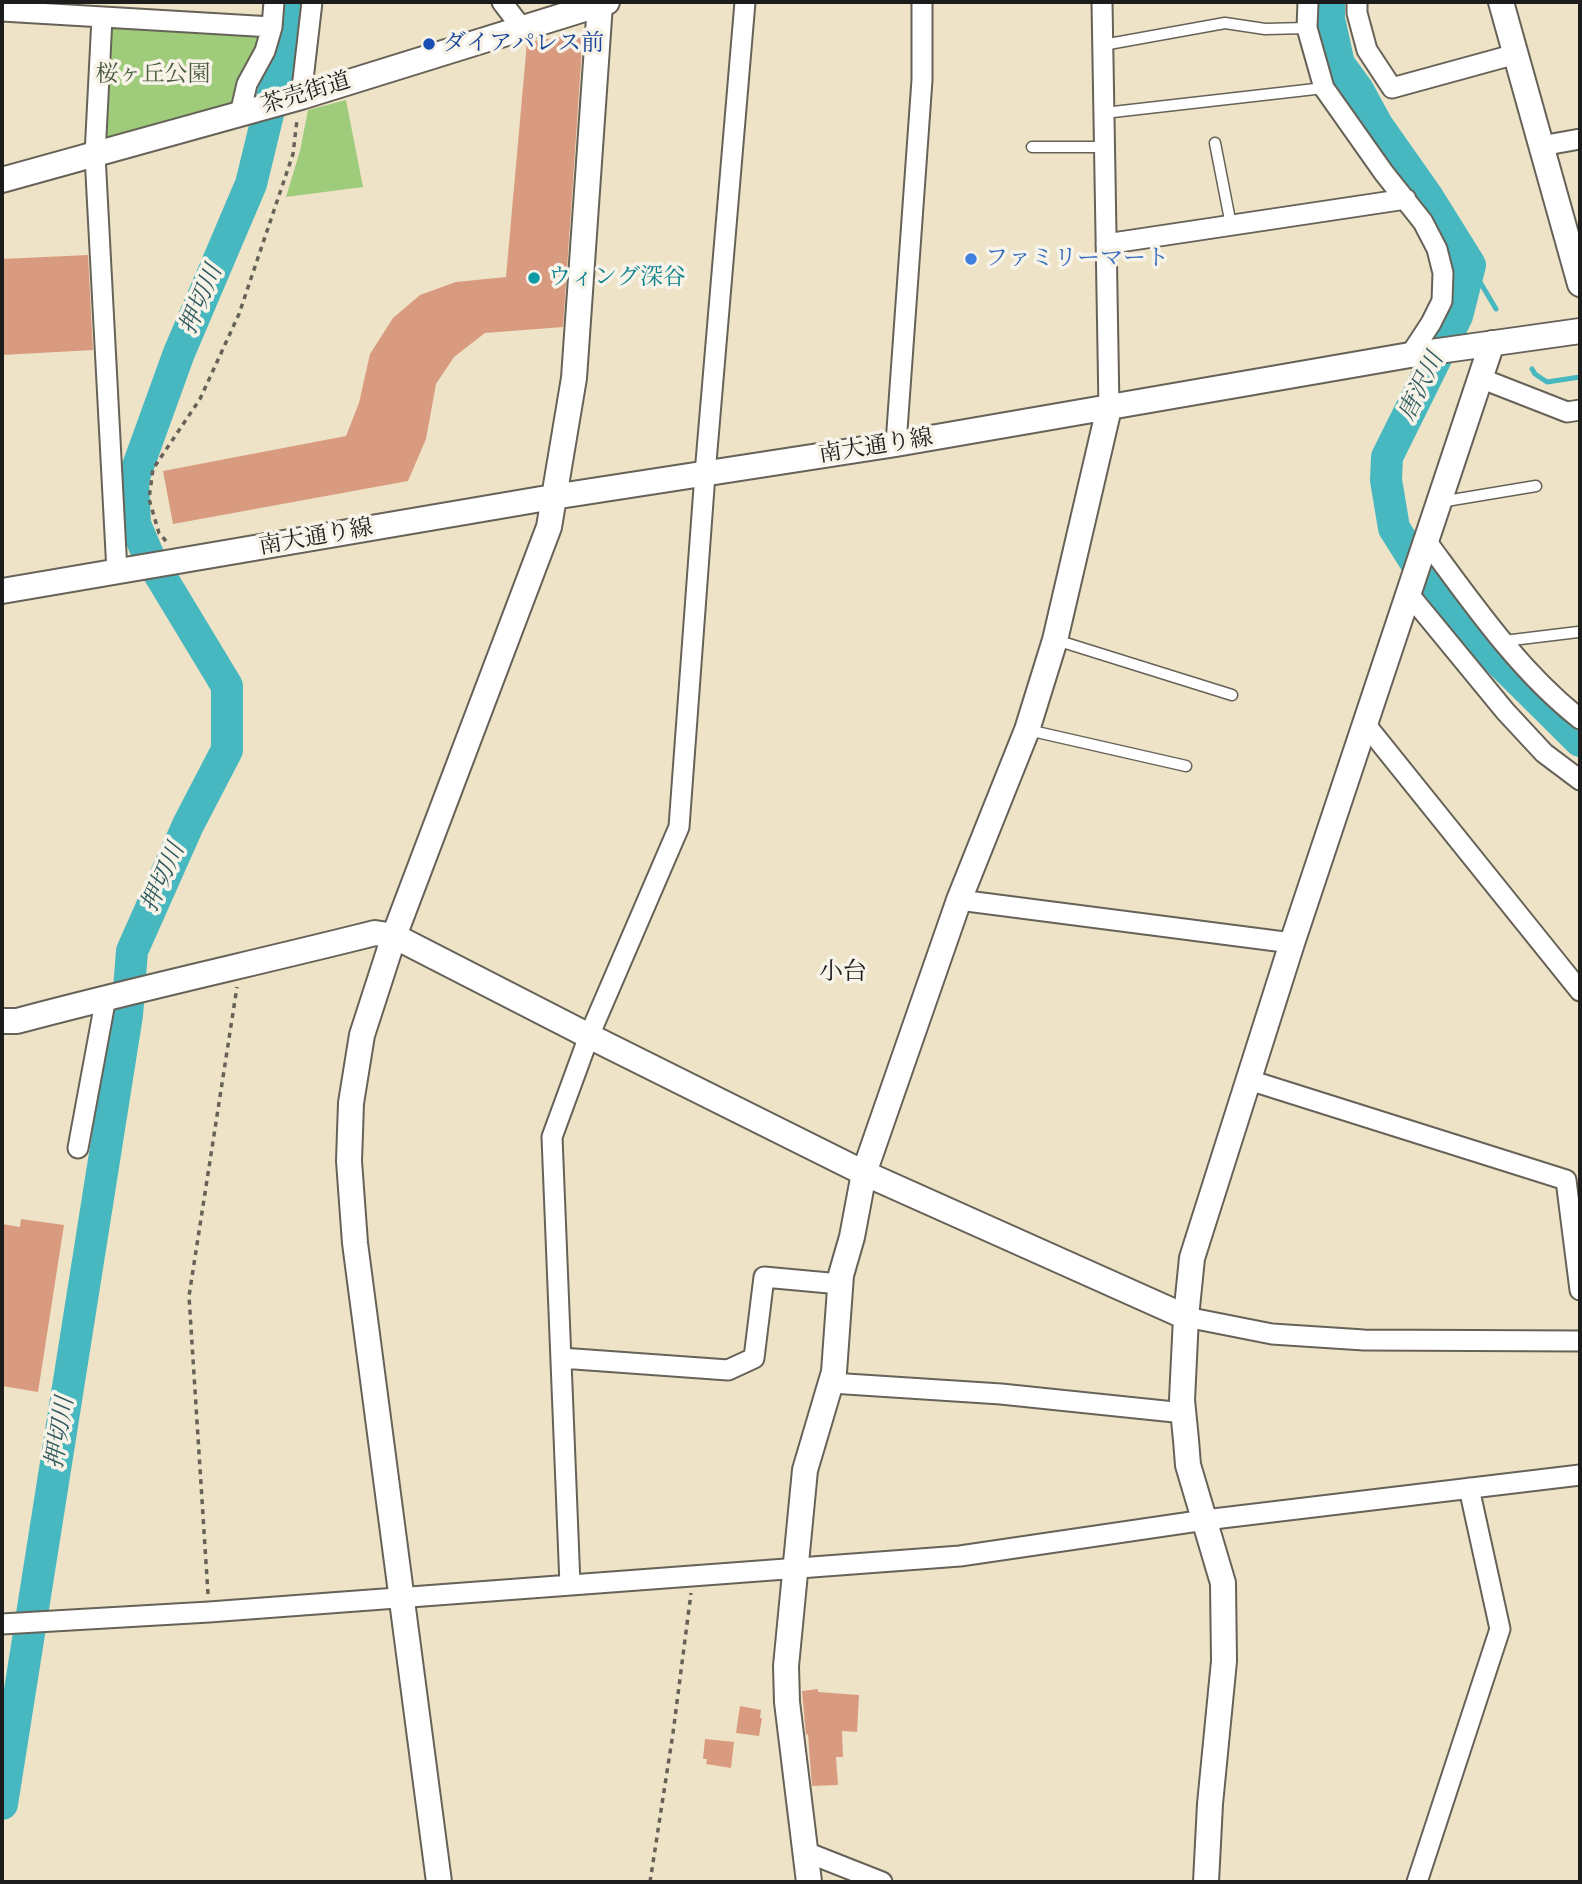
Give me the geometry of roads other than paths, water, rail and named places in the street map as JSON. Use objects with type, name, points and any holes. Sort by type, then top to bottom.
[{"type":"street","points":[[246,112],[247,84],[265,51],[272,27],[274,2]]},
{"type":"street","points":[[502,2],[521,27]]},
{"type":"street","points":[[570,1586],[552,1137],[589,1036],[679,827],[705,474],[745,2]]},
{"type":"street","points":[[896,444],[922,80],[922,2]]},
{"type":"street","points":[[809,1882],[787,1702],[786,1665],[805,1470],[834,1372],[841,1275],[852,1237],[864,1172],[959,900],[1027,730],[1055,640],[1109,408],[1102,2]]},
{"type":"street","points":[[1308,2],[1307,27],[1324,88],[1384,173],[1423,222],[1437,249],[1443,273],[1442,301],[1416,354]]},
{"type":"street","points":[[1357,2],[1357,13],[1367,50],[1392,88],[1516,54]]},
{"type":"street","points":[[1501,2],[1580,284]]},
{"type":"street","points":[[295,98],[314,3]]},
{"type":"street","points":[[439,1882],[355,1243],[349,1161],[351,1103],[362,1035],[394,936],[549,527],[573,378],[604,3]]},
{"type":"street","name":"茶売街道","points":[[2,180],[295,98],[604,3]]},
{"type":"street","points":[[2,11],[272,27]]},
{"type":"street","points":[[2,591],[127,570],[96,155],[102,18]]},
{"type":"street","points":[[1541,146],[1580,139]]},
{"type":"street","points":[[1106,244],[1406,199]]},
{"type":"street","name":"南大通り線","points":[[127,570],[553,497],[896,444],[1416,354],[1580,331]]},
{"type":"street","points":[[1206,1882],[1210,1804],[1224,1661],[1223,1584],[1188,1465],[1182,1400],[1192,1258],[1292,943],[1492,343]]},
{"type":"street","points":[[1480,379],[1567,412],[1580,410]]},
{"type":"street","points":[[1426,545],[1488,624],[1555,699],[1580,719]]},
{"type":"street","points":[[1410,587],[1505,710],[1544,753],[1580,780]]},
{"type":"street","points":[[1366,725],[1580,991]]},
{"type":"street","points":[[959,900],[1292,943]]},
{"type":"street","points":[[2,1021],[17,1021],[110,996],[376,933],[394,936],[864,1172],[1186,1317],[1272,1334],[1351,1339],[1580,1341]]},
{"type":"street","points":[[78,1148],[110,996]]},
{"type":"street","points":[[1249,1080],[1566,1180],[1580,1290]]},
{"type":"street","points":[[561,1359],[728,1370],[754,1358],[764,1278],[840,1284]]},
{"type":"street","points":[[831,1383],[1001,1394],[1184,1413]]},
{"type":"street","points":[[2,1624],[209,1612],[960,1556],[1205,1520],[1580,1475]]},
{"type":"street","points":[[1418,1882],[1500,1629],[1469,1488]]},
{"type":"street","points":[[806,1852],[882,1882]]},
{"type":"lane","points":[[1103,45],[1225,23],[1265,29],[1307,27]]},
{"type":"lane","points":[[1104,113],[1324,88]]},
{"type":"lane","points":[[1215,143],[1231,225]]},
{"type":"lane","points":[[1032,147],[1105,147]]},
{"type":"lane","points":[[1439,502],[1536,486]]},
{"type":"lane","points":[[1504,641],[1578,632]]},
{"type":"lane","points":[[1055,640],[1232,695]]},
{"type":"lane","points":[[1027,730],[1186,766]]},
{"type":"waterway","name":"押切川","points":[[2,1804],[127,1015],[132,951],[188,825],[227,750],[227,686],[149,557],[135,524],[133,480],[179,353],[251,184],[288,32],[290,2]]},
{"type":"waterway","name":"唐沢川","points":[[1329,2],[1329,19],[1339,64],[1470,265],[1457,316],[1387,457],[1386,480],[1394,528],[1433,590],[1476,638],[1580,741]]},
{"type":"waterway","points":[[1470,265],[1496,309]]},
{"type":"waterway","points":[[1532,369],[1547,382],[1580,377]]},
{"type":"place","name":"ダイアパレス前","points":[[429,44]]},
{"type":"place","name":"ファミリーマート","points":[[971,259]]},
{"type":"place","name":"ウィング深谷","points":[[534,278]]},
{"type":"district","name":"小台","points":[[843,973]]},
{"type":"park label","name":"桜ヶ丘公園","points":[[153,75]]}]
